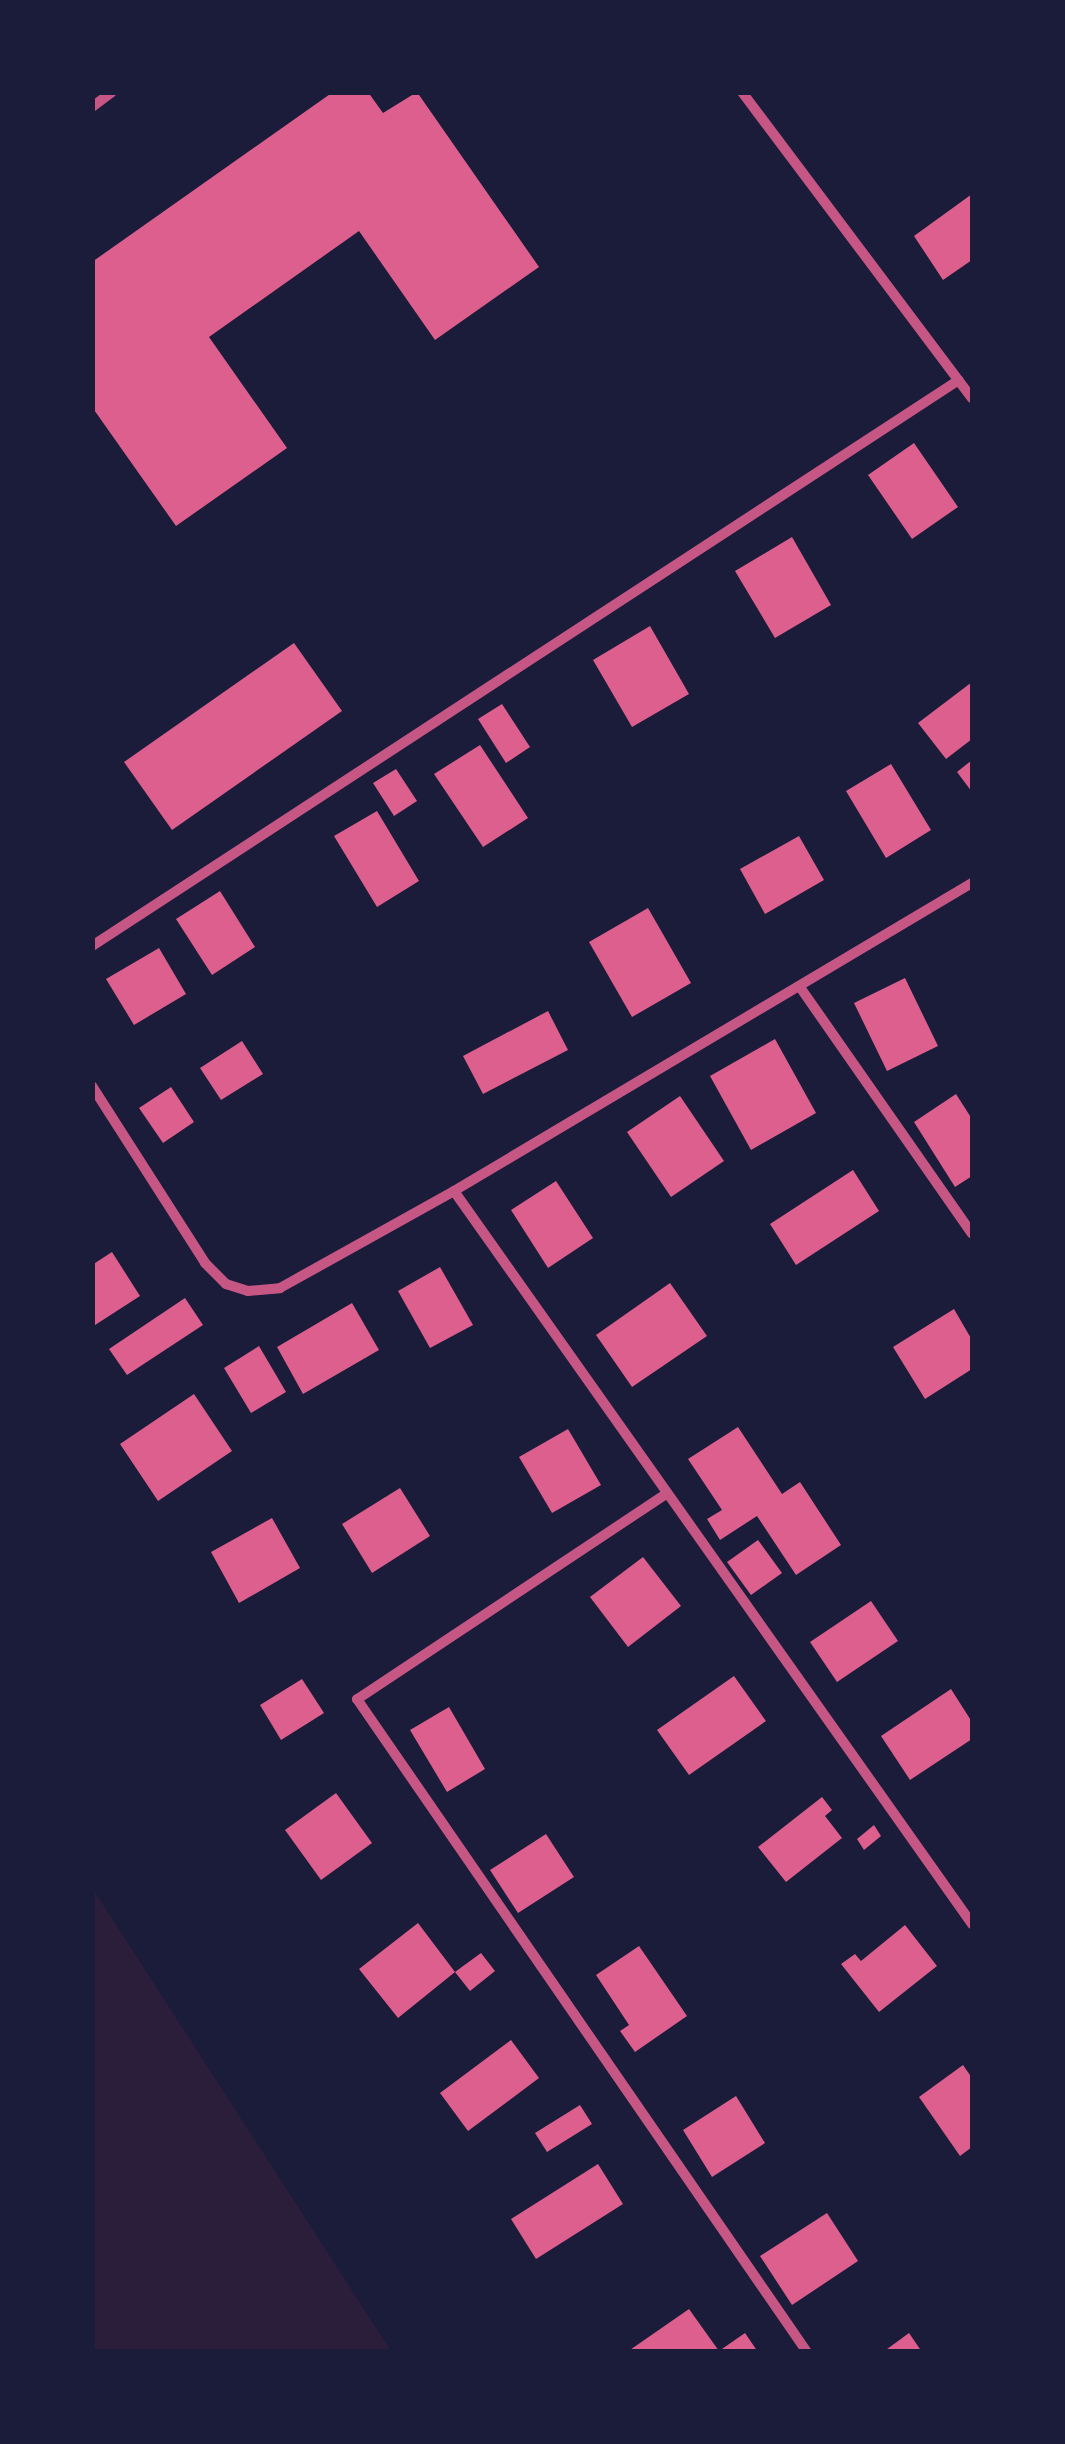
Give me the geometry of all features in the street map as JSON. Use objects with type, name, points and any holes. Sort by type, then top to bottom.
[{"type":"street","points":[[92,107],[112,92]]},
{"type":"street","points":[[742,92],[972,398]]},
{"type":"street","points":[[92,946],[959,380]]},
{"type":"street","points":[[92,1086],[205,1263],[226,1284],[248,1291],[280,1288],[802,990],[972,883]]},
{"type":"street","points":[[802,990],[972,1234]]},
{"type":"street","points":[[454,1192],[972,1924]]},
{"type":"street","points":[[666,1494],[358,1699],[807,2352]]},
{"type":"shaded area","points":[[93,1889],[391,2351],[93,2351]]},
{"type":"building","points":[[333,92],[368,92],[383,113],[417,92],[539,267],[435,340],[359,231],[209,337],[287,448],[176,526],[92,407],[92,262]]},
{"type":"building","points":[[972,194],[972,260],[943,280],[914,236]]},
{"type":"building","points":[[914,443],[958,507],[912,539],[868,475]]},
{"type":"building","points":[[792,537],[831,605],[775,638],[735,571]]},
{"type":"building","points":[[650,626],[689,694],[632,727],[593,660]]},
{"type":"building","points":[[294,643],[342,711],[172,830],[124,762]]},
{"type":"building","points":[[972,682],[972,739],[946,759],[918,723]]},
{"type":"building","points":[[502,704],[530,747],[506,763],[478,719]]},
{"type":"building","points":[[480,745],[528,818],[483,847],[434,774]]},
{"type":"building","points":[[972,760],[972,792],[957,772]]},
{"type":"building","points":[[891,764],[931,830],[886,858],[846,791]]},
{"type":"building","points":[[396,769],[417,801],[394,816],[373,783]]},
{"type":"building","points":[[377,811],[419,881],[377,907],[334,836]]},
{"type":"building","points":[[799,836],[824,880],[765,914],[740,869]]},
{"type":"building","points":[[220,891],[255,947],[212,975],[176,919]]},
{"type":"building","points":[[648,908],[691,983],[632,1017],[589,942]]},
{"type":"building","points":[[159,948],[186,994],[134,1025],[106,979]]},
{"type":"building","points":[[905,978],[938,1046],[887,1071],[854,1003]]},
{"type":"building","points":[[548,1011],[568,1050],[483,1094],[463,1056]]},
{"type":"building","points":[[775,1039],[816,1113],[751,1150],[710,1076]]},
{"type":"building","points":[[242,1041],[263,1074],[221,1100],[200,1068]]},
{"type":"building","points":[[171,1087],[194,1122],[163,1143],[139,1108]]},
{"type":"building","points":[[956,1094],[972,1119],[972,1176],[955,1187],[914,1122]]},
{"type":"building","points":[[680,1096],[724,1161],[671,1197],[627,1132]]},
{"type":"building","points":[[853,1170],[879,1211],[796,1265],[770,1224]]},
{"type":"building","points":[[556,1181],[593,1238],[548,1268],[511,1210]]},
{"type":"building","points":[[112,1252],[140,1296],[92,1327],[92,1265]]},
{"type":"building","points":[[440,1267],[473,1325],[430,1348],[398,1291]]},
{"type":"building","points":[[670,1283],[707,1336],[632,1387],[596,1335]]},
{"type":"building","points":[[185,1298],[203,1325],[127,1375],[109,1349]]},
{"type":"building","points":[[352,1303],[379,1350],[303,1394],[277,1347]]},
{"type":"building","points":[[954,1309],[972,1340],[972,1369],[925,1399],[893,1347]]},
{"type":"building","points":[[259,1346],[286,1392],[251,1413],[224,1368]]},
{"type":"building","points":[[194,1394],[232,1451],[158,1501],[120,1444]]},
{"type":"building","points":[[738,1427],[782,1494],[800,1482],[841,1545],[796,1575],[757,1516],[720,1540],[707,1519],[722,1510],[688,1459]]},
{"type":"building","points":[[568,1429],[601,1485],[552,1513],[519,1457]]},
{"type":"building","points":[[400,1488],[430,1536],[372,1573],[342,1524]]},
{"type":"building","points":[[272,1518],[300,1568],[239,1603],[211,1552]]},
{"type":"building","points":[[758,1540],[782,1573],[751,1595],[727,1562]]},
{"type":"building","points":[[643,1557],[681,1606],[628,1647],[590,1597]]},
{"type":"building","points":[[871,1601],[898,1641],[837,1682],[810,1642]]},
{"type":"building","points":[[734,1676],[766,1721],[689,1775],[657,1730]]},
{"type":"building","points":[[302,1679],[324,1713],[281,1740],[260,1705]]},
{"type":"building","points":[[951,1689],[972,1722],[972,1739],[910,1780],[881,1736]]},
{"type":"building","points":[[449,1707],[485,1769],[447,1792],[410,1730]]},
{"type":"building","points":[[336,1793],[372,1843],[321,1880],[285,1830]]},
{"type":"building","points":[[822,1797],[832,1810],[825,1816],[842,1838],[786,1882],[758,1847]]},
{"type":"building","points":[[874,1825],[881,1836],[864,1850],[857,1839]]},
{"type":"building","points":[[546,1834],[574,1877],[518,1913],[490,1870]]},
{"type":"building","points":[[418,1923],[455,1972],[398,2018],[359,1969]]},
{"type":"building","points":[[905,1925],[937,1966],[879,2012],[841,1964],[855,1954],[861,1961]]},
{"type":"building","points":[[639,1946],[687,2016],[635,2052],[620,2031],[629,2025],[596,1975]]},
{"type":"building","points":[[481,1953],[495,1971],[470,1991],[455,1972]]},
{"type":"building","points":[[511,2040],[539,2078],[468,2131],[440,2093]]},
{"type":"building","points":[[963,2065],[972,2078],[972,2147],[960,2156],[919,2097]]},
{"type":"building","points":[[736,2096],[765,2143],[712,2177],[683,2130]]},
{"type":"building","points":[[580,2105],[592,2124],[547,2152],[535,2133]]},
{"type":"building","points":[[598,2164],[623,2204],[536,2259],[511,2219]]},
{"type":"building","points":[[827,2213],[858,2261],[792,2305],[760,2256]]},
{"type":"building","points":[[689,2309],[719,2351],[745,2333],[758,2352],[627,2352]]},
{"type":"building","points":[[909,2333],[922,2352],[883,2352]]}]
